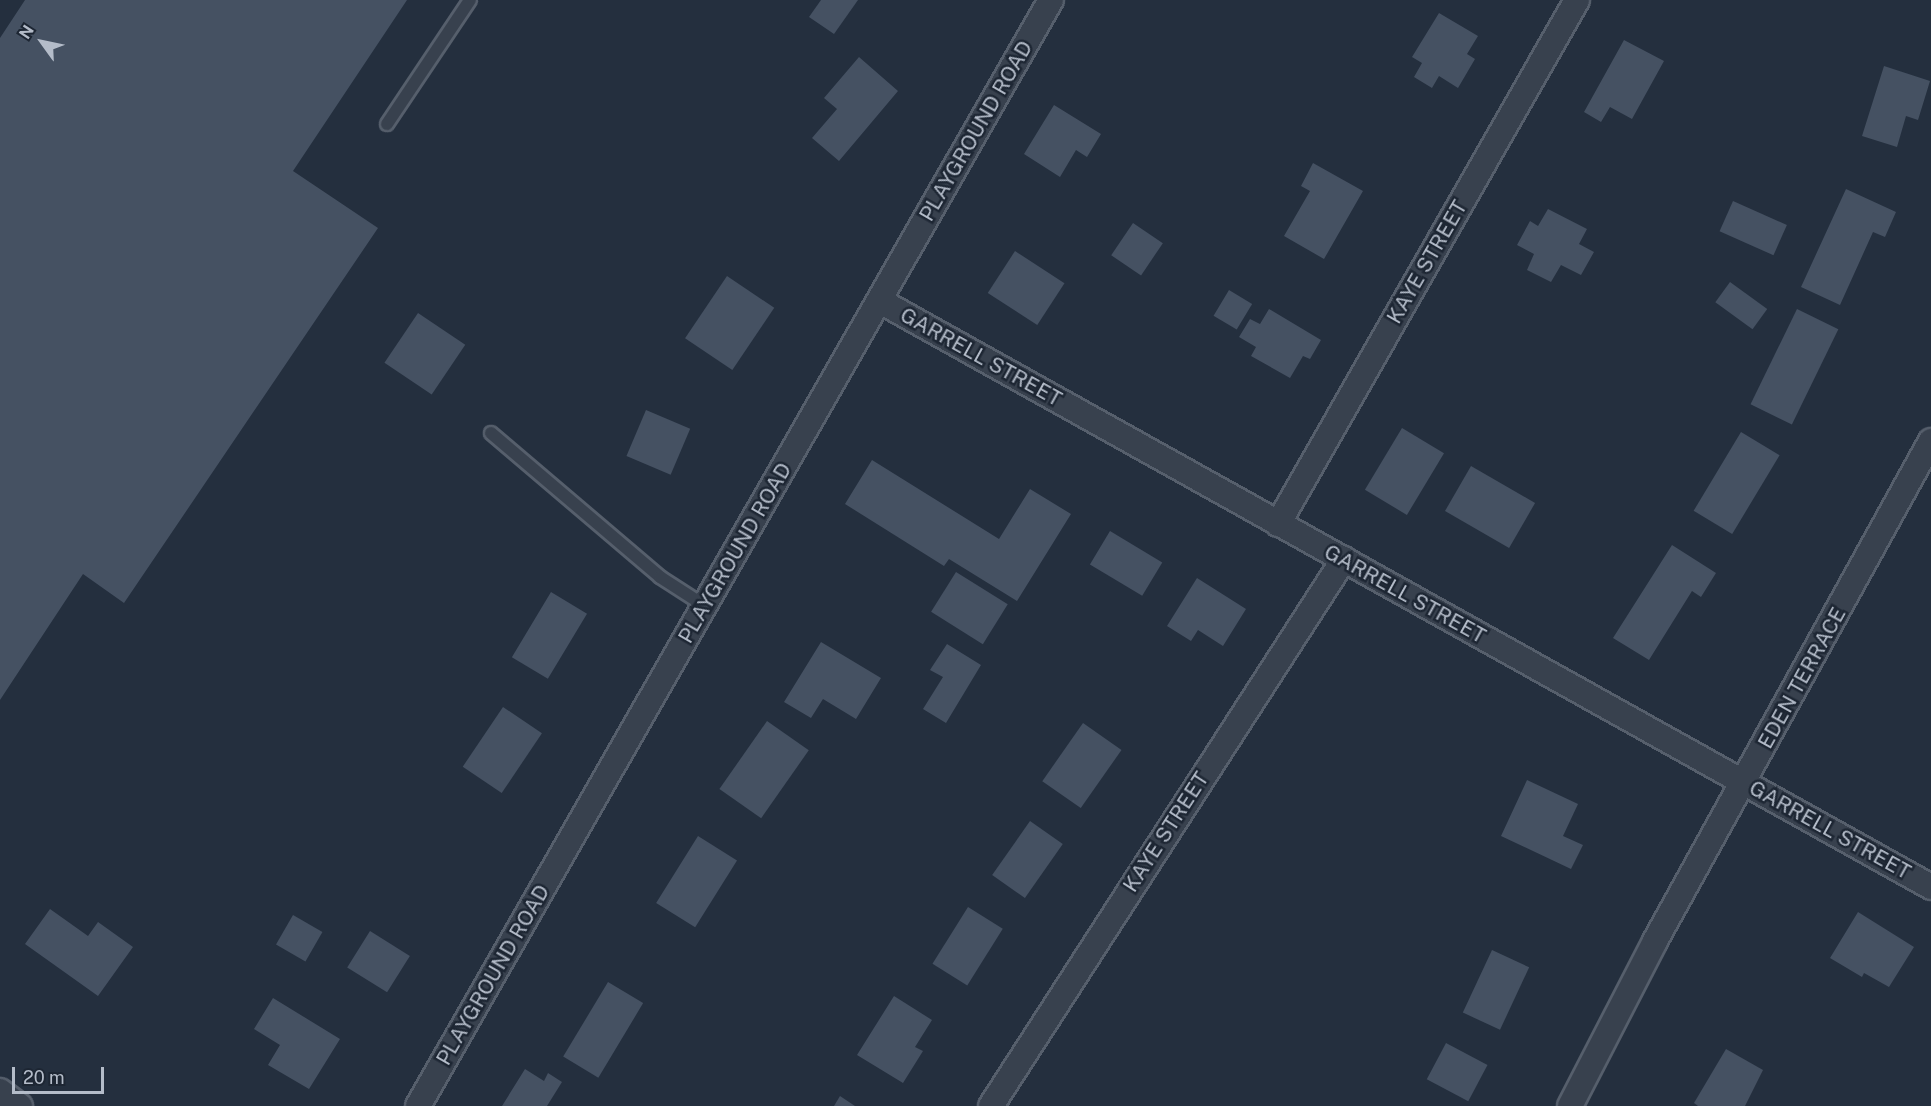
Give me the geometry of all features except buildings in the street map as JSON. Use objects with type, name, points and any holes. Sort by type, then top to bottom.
[{"type":"street","name":"PLAYGROUND ROAD","points":[[418,1106],[1051,0]]},
{"type":"street","name":"KAYE STREET","points":[[1278,524],[1577,0]]},
{"type":"street","name":"GARRELL STREET","points":[[880,301],[1931,887]]},
{"type":"street","name":"EDEN TERRACE","points":[[1570,1106],[1655,941],[1931,441]]},
{"type":"street","name":"KAYE STREET","points":[[991,1106],[1344,559]]},
{"type":"street","points":[[0,1091],[20,1106]]},
{"type":"lane","points":[[387,124],[470,0]]},
{"type":"lane","points":[[491,433],[660,577],[705,606]]}]
